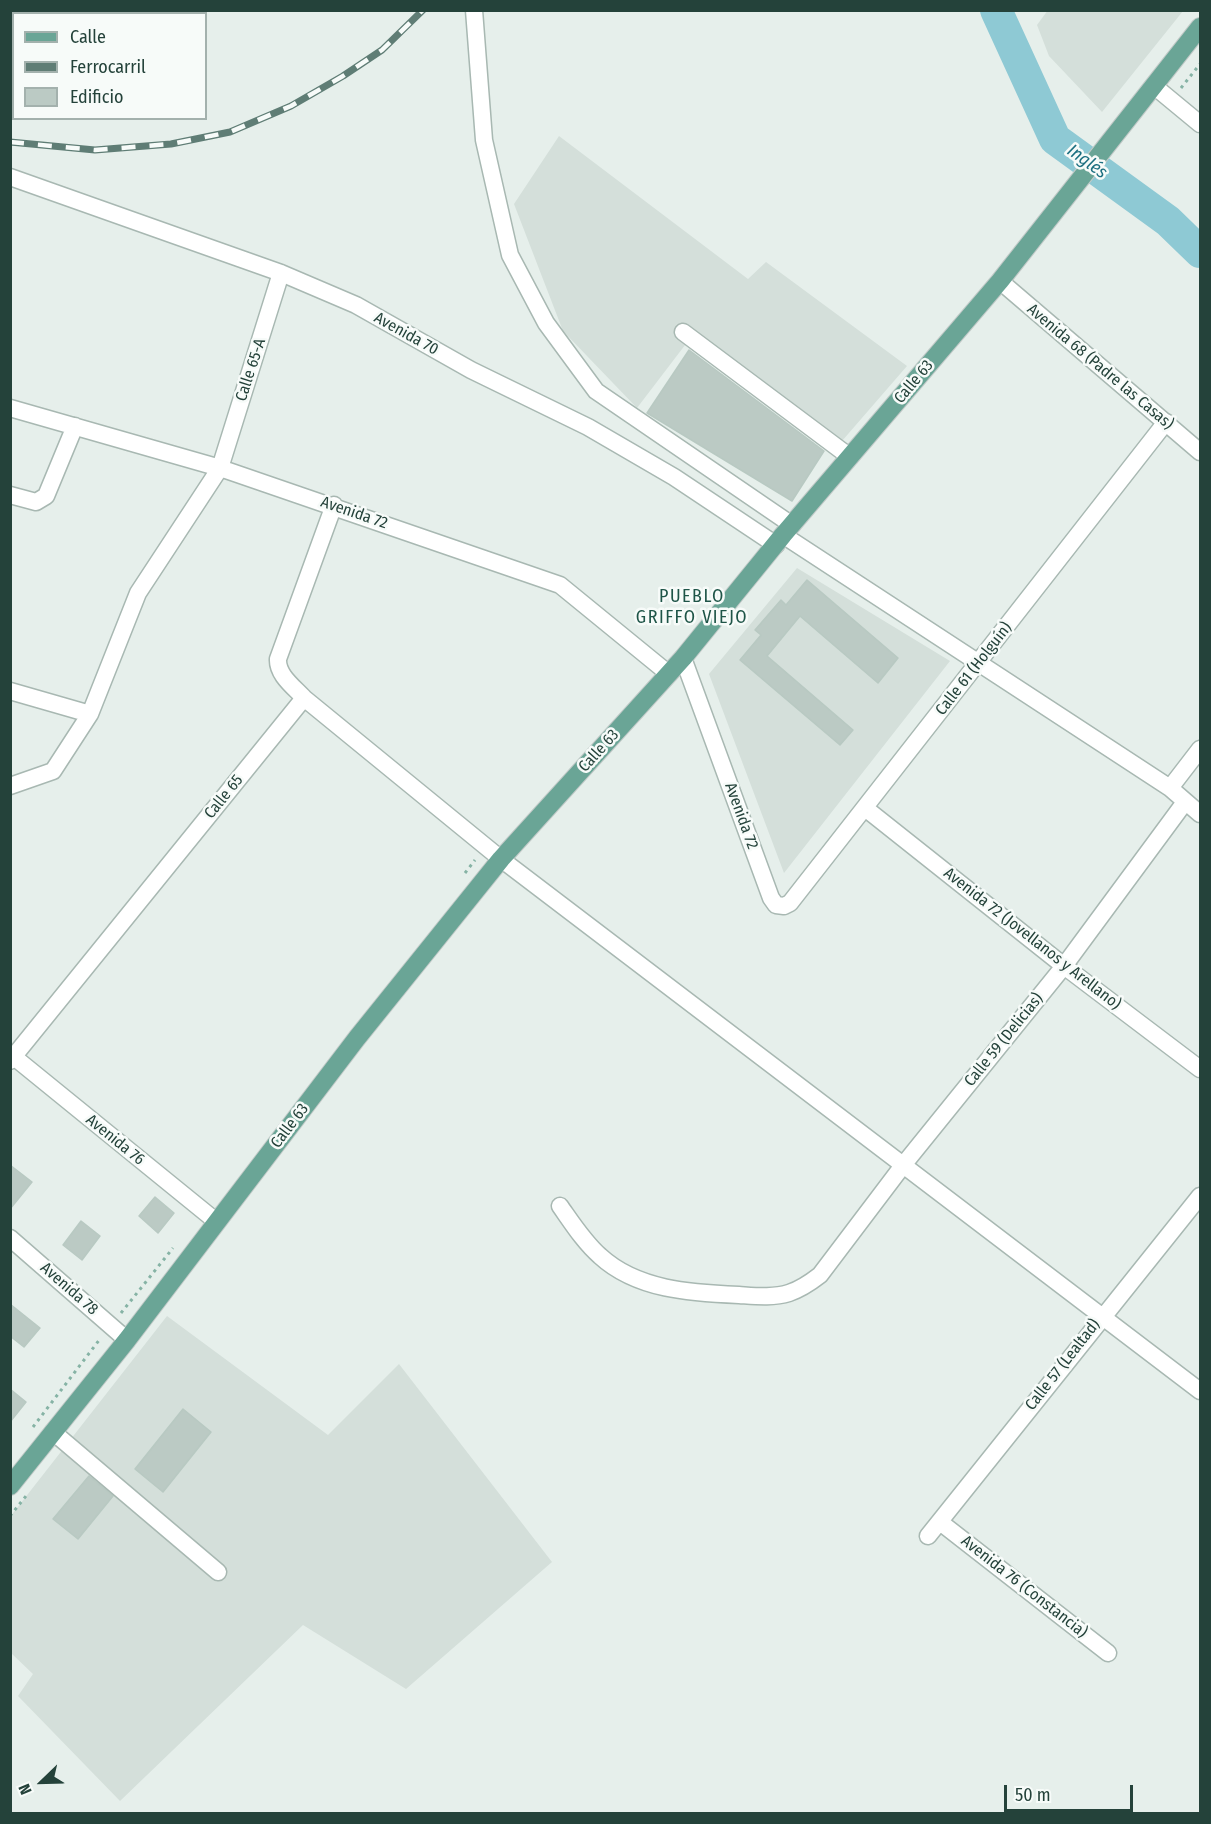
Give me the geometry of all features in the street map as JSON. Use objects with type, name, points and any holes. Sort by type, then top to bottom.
[{"type":"main road","name":"Calle 63","points":[[10,1486],[127,1340],[357,1038],[501,859],[683,658],[784,535],[1000,281],[1200,27]]},
{"type":"street","points":[[474,10],[484,140],[510,255],[546,323],[596,391],[784,535],[1170,788],[1200,814]]},
{"type":"street","points":[[1154,87],[1200,124]]},
{"type":"street","name":"Avenida 70","points":[[10,177],[281,273],[356,306],[471,370],[588,427],[674,477],[784,535]]},
{"type":"street","name":"Calle 65-A","points":[[10,786],[53,771],[90,714],[138,592],[220,468],[281,273]]},
{"type":"street","name":"Avenida 68 (Padre las Casas)","points":[[1000,281],[1200,452]]},
{"type":"street","points":[[683,332],[850,457]]},
{"type":"street","name":"Avenida 72","points":[[10,408],[220,468],[255,482],[334,506],[560,585],[669,674]]},
{"type":"street","name":"Calle 61 (Holguín)","points":[[776,904],[784,906],[790,903],[1166,422]]},
{"type":"street","points":[[10,495],[36,502],[45,496],[75,426]]},
{"type":"street","points":[[334,506],[278,659],[278,666],[283,676],[304,698],[501,859],[1200,1391]]},
{"type":"street","name":"Avenida 72","points":[[683,658],[771,898],[776,904]]},
{"type":"street","points":[[10,692],[90,714]]},
{"type":"street","name":"Calle 65","points":[[12,1059],[304,698]]},
{"type":"street","points":[[1170,788],[1200,750]]},
{"type":"street","name":"Calle 59 (Delicias)","points":[[560,1206],[601,1257],[627,1274],[660,1286],[696,1293],[772,1296],[789,1293],[820,1275],[904,1164],[1064,966],[1185,802]]},
{"type":"street","name":"Avenida 72 (Jovellanos y Arellano)","points":[[865,808],[1064,966],[1200,1069]]},
{"type":"street","name":"Avenida 76","points":[[12,1059],[217,1222]]},
{"type":"street","name":"Calle 57 (Lealtad)","points":[[928,1536],[1200,1196]]},
{"type":"street","name":"Avenida 78","points":[[10,1239],[127,1340]]},
{"type":"street","points":[[53,1432],[218,1572]]},
{"type":"street","name":"Avenida 76 (Constancia)","points":[[940,1522],[1108,1653]]},
{"type":"path","points":[[1171,100],[1200,64]]},
{"type":"path","points":[[32,1428],[111,1325]]},
{"type":"shaded area","points":[[1048,10],[1183,11],[1102,112],[1049,56],[1037,25]]},
{"type":"shaded area","points":[[559,136],[748,279],[766,262],[907,366],[842,441],[695,332],[637,408],[563,331],[514,204]]},
{"type":"shaded area","points":[[797,568],[950,661],[784,873],[709,674]]},
{"type":"shaded area","points":[[167,1316],[328,1435],[399,1364],[552,1562],[406,1689],[303,1625],[120,1801],[18,1696],[33,1674],[11,1653],[10,1517]]},
{"type":"building","points":[[689,350],[824,451],[792,501],[647,413]]},
{"type":"building","points":[[807,580],[898,658],[878,683],[800,616],[767,656],[853,730],[840,745],[740,660],[761,635],[755,630],[781,600],[786,605]]},
{"type":"building","points":[[10,1165],[32,1182],[10,1209]]},
{"type":"building","points":[[155,1197],[174,1213],[158,1233],[139,1216]]},
{"type":"building","points":[[81,1221],[100,1236],[82,1260],[63,1245]]},
{"type":"building","points":[[10,1304],[40,1328],[24,1347],[10,1336]]},
{"type":"building","points":[[10,1389],[26,1402],[10,1422]]},
{"type":"building","points":[[183,1409],[211,1432],[163,1492],[135,1469]]},
{"type":"building","points":[[89,1476],[113,1496],[78,1539],[53,1519]]},
{"type":"waterway","name":"Inglés","points":[[996,10],[1055,139],[1168,221],[1200,252]]},
{"type":"railway","points":[[10,142],[95,150],[171,144],[230,132],[291,106],[343,76],[382,50],[423,10]]},
{"type":"district","name":"PUEBLO GRIFFO VIEJO","points":[[692,607]]}]
